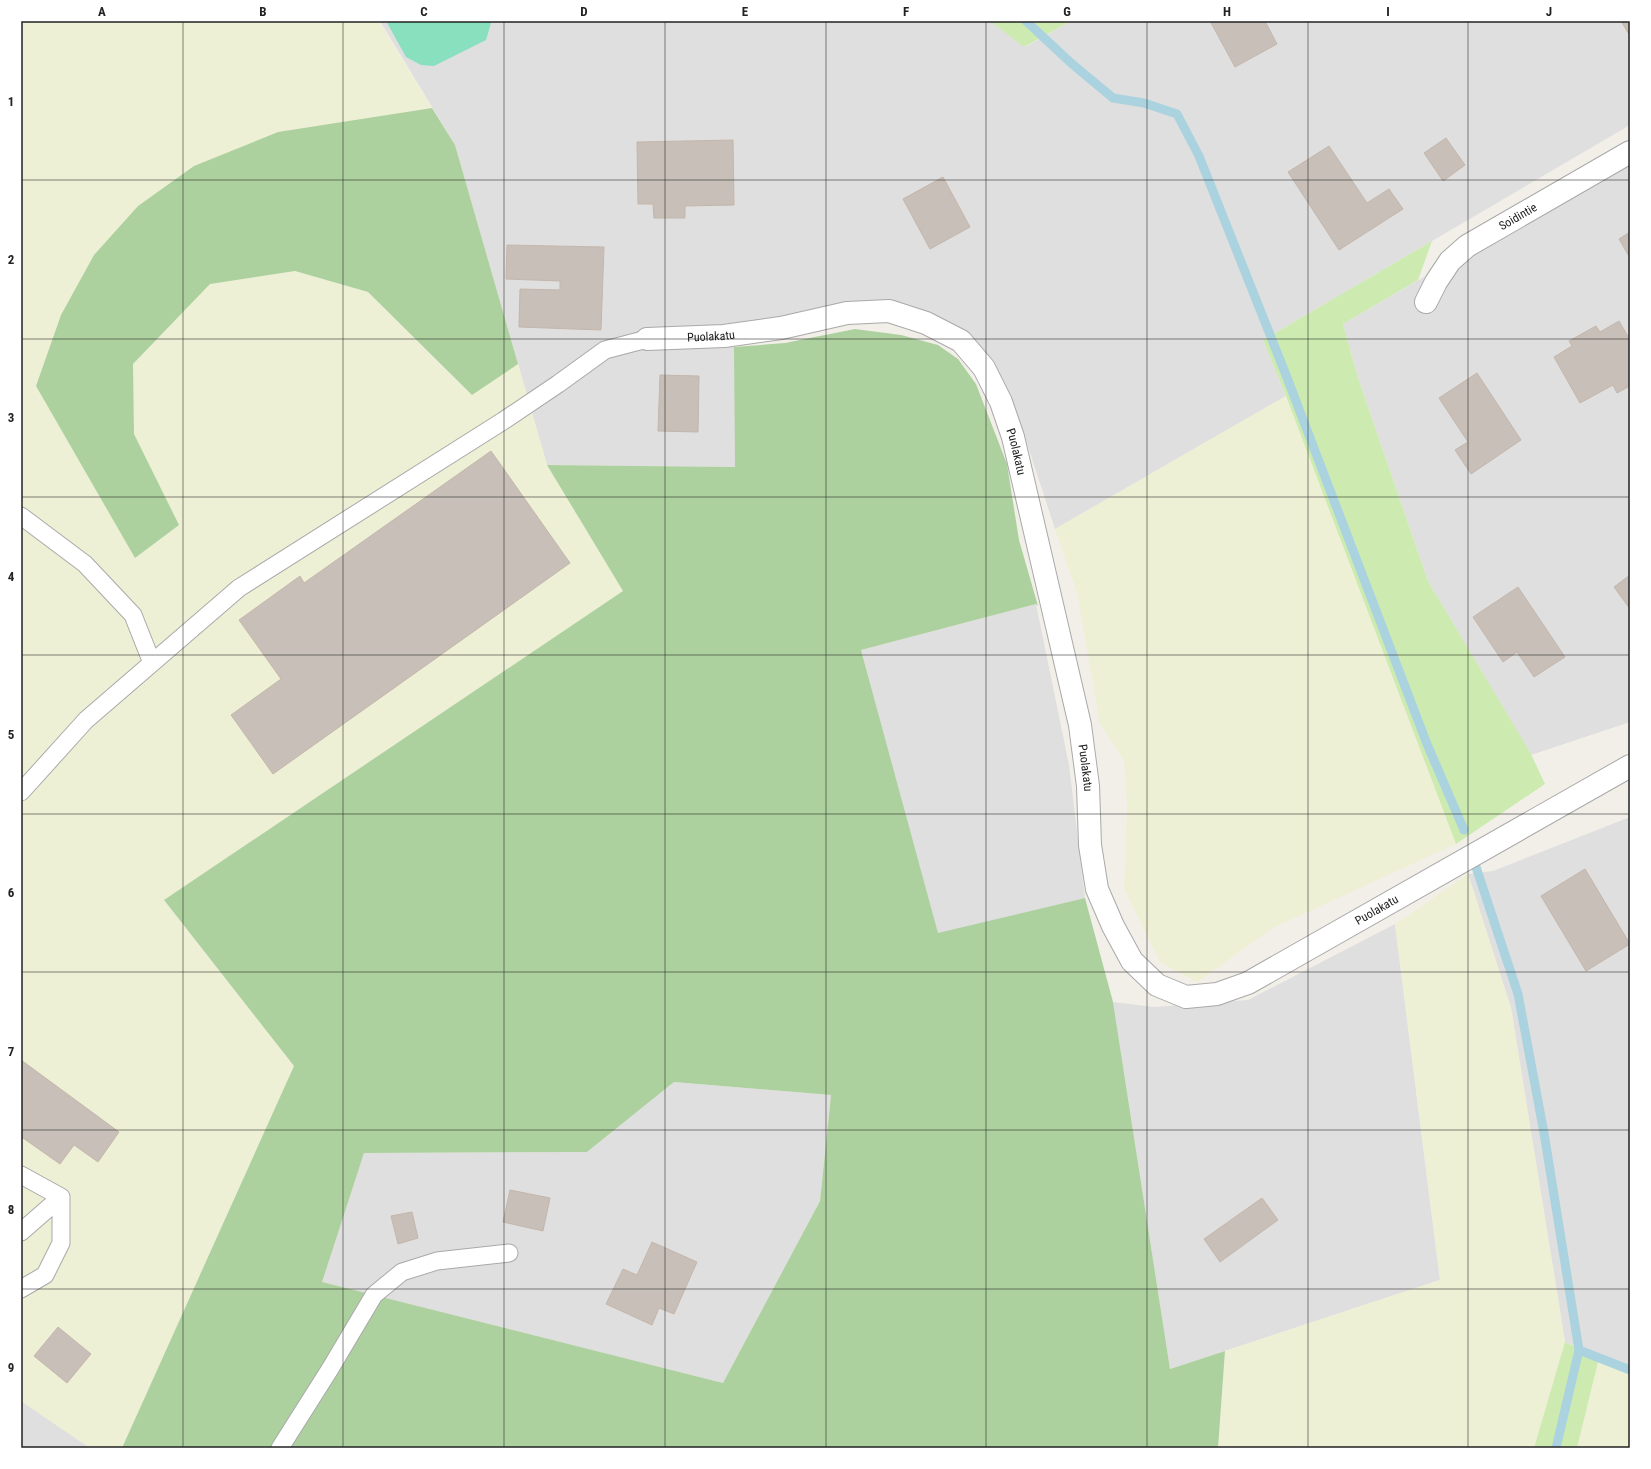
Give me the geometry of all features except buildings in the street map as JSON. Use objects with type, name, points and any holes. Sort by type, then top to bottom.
[{"type":"street","name":"Soidintie","points":[[1426,302],[1436,282],[1450,261],[1467,246],[1630,152]]},
{"type":"street","name":"Puolakatu","points":[[647,339],[724,336],[781,328],[847,313],[889,311],[926,323],[961,341],[984,368],[1001,402],[1013,437],[1080,725],[1088,786],[1090,845],[1097,889],[1113,926],[1132,961],[1157,985],[1186,998],[1218,994],[1248,983],[1630,766]]},
{"type":"lane","points":[[21,792],[86,720],[239,588],[503,421],[605,350],[647,339]]},
{"type":"lane","points":[[21,516],[85,564],[133,615],[152,663]]},
{"type":"lane","points":[[21,1174],[61,1197]]},
{"type":"lane","points":[[21,1232],[61,1197]]},
{"type":"lane","points":[[21,1289],[45,1275],[61,1243],[61,1197]]},
{"type":"lane","points":[[280,1448],[330,1369],[374,1295],[402,1272],[437,1261],[509,1253]]},
{"type":"shaded area","points":[[380,21],[990,21],[1025,47],[1071,21],[1630,21],[1630,125],[1263,340],[1286,396],[1055,529],[1023,431],[999,373],[967,337],[921,313],[735,324],[735,467],[547,465],[455,145]]},
{"type":"shaded area","points":[[1630,157],[1630,722],[1531,755],[1428,581],[1358,378],[1343,324]]},
{"type":"shaded area","points":[[1036,604],[1069,765],[1085,898],[938,934],[861,650]]},
{"type":"shaded area","points":[[1630,817],[1630,1369],[1565,1342],[1511,1008],[1468,874],[1493,871]]},
{"type":"shaded area","points":[[1395,924],[1440,1280],[1170,1369],[1113,1002],[1154,1007],[1248,1000]]},
{"type":"shaded area","points":[[674,1082],[831,1095],[820,1201],[723,1383],[321,1282],[364,1153],[587,1152]]},
{"type":"shaded area","points":[[21,1401],[90,1448],[21,1448]]},
{"type":"green space","points":[[21,21],[379,21],[432,108],[278,132],[94,255],[135,558],[179,525],[134,434],[133,364],[210,284],[295,271],[368,292],[471,395],[518,364],[547,465],[623,591],[164,900],[294,1066],[122,1448],[90,1448],[21,1401]]},
{"type":"green space","points":[[386,21],[491,21],[491,23],[486,40],[434,66],[421,65],[406,57]]},
{"type":"green space","points":[[990,21],[1071,21],[1024,47]]},
{"type":"green space","points":[[432,108],[455,145],[518,364],[472,395],[368,292],[295,271],[210,284],[133,364],[134,434],[179,525],[135,558],[36,386],[61,315],[94,255],[138,206],[194,166],[278,132]]},
{"type":"green space","points":[[1432,241],[1418,280],[1343,324],[1358,378],[1428,581],[1531,754],[1545,784],[1456,844],[1286,396],[1263,340]]},
{"type":"green space","points":[[855,329],[901,335],[938,345],[958,359],[976,384],[1007,464],[1019,540],[1038,606],[1036,604],[861,650],[938,933],[1085,898],[1113,1002],[1170,1369],[1225,1351],[1218,1448],[122,1448],[294,1066],[164,900],[623,591],[547,465],[735,467],[734,347],[785,343]],"holes":[[[674,1082],[831,1095],[820,1201],[723,1383],[322,1282],[364,1153],[587,1152]]]},
{"type":"green space","points":[[1286,396],[1456,844],[1273,928],[1197,982],[1160,962],[1124,889],[1127,805],[1124,761],[1100,724],[1077,593],[1055,529]]},
{"type":"green space","points":[[1468,874],[1511,1008],[1565,1342],[1534,1448],[1218,1448],[1225,1351],[1440,1280],[1395,924]]},
{"type":"green space","points":[[1565,1342],[1599,1358],[1577,1448],[1534,1448]]},
{"type":"green space","points":[[1599,1358],[1630,1371],[1630,1448],[1577,1448]]},
{"type":"waterway","points":[[1026,21],[1071,63],[1113,98],[1144,103],[1177,114],[1199,156],[1286,375],[1427,744],[1464,830]]},
{"type":"waterway","points":[[1476,867],[1518,994],[1544,1133],[1579,1350],[1556,1448]]},
{"type":"waterway","points":[[1579,1350],[1630,1370]]}]
